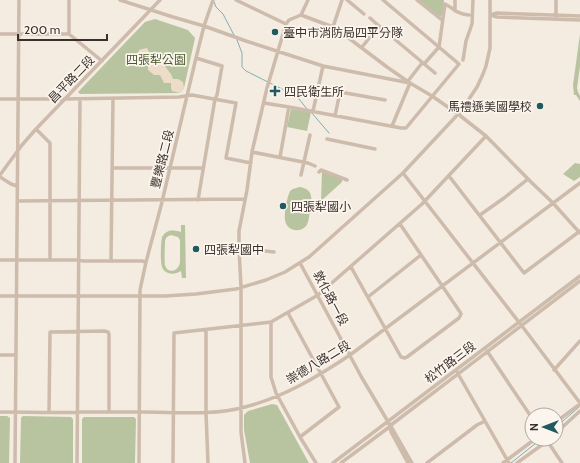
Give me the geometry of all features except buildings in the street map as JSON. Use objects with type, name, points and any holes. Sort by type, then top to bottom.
[{"type":"street","points":[[15,463],[18,0]]},
{"type":"street","points":[[69,0],[69,34]]},
{"type":"street","points":[[120,0],[204,26],[323,66],[409,82]]},
{"type":"street","name":"昌平路二段","points":[[0,176],[22,144],[160,0]]},
{"type":"street","name":"豐樂路二段","points":[[139,463],[140,290],[204,26],[213,0]]},
{"type":"street","points":[[236,0],[286,24]]},
{"type":"street","points":[[245,463],[240,408],[240,231],[252,152],[267,88],[286,24],[289,20],[301,15],[308,0]]},
{"type":"street","points":[[333,27],[342,0]]},
{"type":"street","points":[[347,0],[364,14]]},
{"type":"street","points":[[264,103],[406,128],[459,64],[382,0]]},
{"type":"street","points":[[417,0],[442,20]]},
{"type":"street","points":[[455,0],[455,11]]},
{"type":"street","points":[[463,60],[466,41],[472,24],[473,0]]},
{"type":"street","points":[[0,296],[165,296],[196,294],[241,287],[266,280],[285,272],[300,263],[403,173],[458,114],[477,87],[483,74],[490,48],[490,0]]},
{"type":"street","points":[[556,0],[556,17]]},
{"type":"street","points":[[392,126],[409,82],[423,63],[439,47],[442,20],[446,4],[457,13],[469,15]]},
{"type":"street","points":[[490,15],[497,13],[580,20]]},
{"type":"street","points":[[301,15],[338,30],[387,67],[458,114],[486,136],[580,232],[524,274],[449,176]]},
{"type":"street","points":[[556,17],[580,16]]},
{"type":"street","points":[[370,18],[435,73]]},
{"type":"street","points":[[362,47],[379,26]]},
{"type":"street","points":[[0,34],[69,34],[102,61]]},
{"type":"street","points":[[196,58],[222,66],[198,200]]},
{"type":"street","points":[[313,111],[323,66]]},
{"type":"street","points":[[328,90],[384,100]]},
{"type":"street","points":[[335,116],[340,92]]},
{"type":"street","points":[[0,99],[179,97],[192,94],[236,103],[226,158],[251,163]]},
{"type":"street","points":[[111,261],[112,98]]},
{"type":"street","points":[[77,463],[80,99]]},
{"type":"street","points":[[280,157],[289,107]]},
{"type":"street","points":[[36,129],[50,143],[50,260]]},
{"type":"street","points":[[301,175],[310,135]]},
{"type":"street","points":[[173,463],[174,333],[271,322],[318,295],[426,201],[486,136]]},
{"type":"street","points":[[327,139],[375,149]]},
{"type":"street","points":[[252,152],[304,162],[315,166]]},
{"type":"street","points":[[112,168],[203,168]]},
{"type":"street","points":[[319,172],[321,170],[347,180]]},
{"type":"street","points":[[403,173],[426,201],[580,404],[564,416]]},
{"type":"street","points":[[0,176],[11,184],[17,186]]},
{"type":"street","points":[[480,215],[528,179]]},
{"type":"street","name":"崇德八路二段","points":[[0,412],[206,413],[240,408],[277,397],[298,388],[350,355],[580,183]]},
{"type":"street","points":[[16,201],[245,199]]},
{"type":"street","points":[[351,266],[401,357],[407,357],[461,316],[460,312],[400,224]]},
{"type":"street","points":[[239,248],[274,252]]},
{"type":"street","points":[[368,296],[421,255]]},
{"type":"street","points":[[0,260],[146,262]]},
{"type":"street","name":"敦化路一段","points":[[300,263],[350,355],[412,463]]},
{"type":"street","name":"松竹路三段","points":[[333,463],[389,424],[580,276]]},
{"type":"street","name":"松竹路三段","points":[[520,324],[580,282]]},
{"type":"street","points":[[288,313],[339,407],[300,437]]},
{"type":"street","points":[[271,322],[271,377],[277,397],[316,463]]},
{"type":"street","points":[[206,330],[206,413],[208,463]]},
{"type":"street","points":[[49,412],[50,333],[52,331],[107,331],[109,333],[109,412]]},
{"type":"street","points":[[554,370],[580,341]]},
{"type":"street","points":[[486,350],[525,407]]},
{"type":"street","points":[[0,355],[16,355]]},
{"type":"street","points":[[457,372],[508,461]]},
{"type":"street","points":[[564,427],[580,412]]},
{"type":"street","points":[[427,463],[477,425],[485,421]]},
{"type":"street","name":"敦化路一段","points":[[389,424],[390,430],[408,463]]},
{"type":"street","name":"松竹路三段","points":[[341,463],[388,428],[389,424]]},
{"type":"street","points":[[503,463],[508,461],[525,447]]},
{"type":"street","points":[[517,463],[539,447]]},
{"type":"street","points":[[552,447],[562,463]]},
{"type":"green space","points":[[419,0],[444,0],[443,14],[440,17]]},
{"type":"green space","name":"四張犁公園","points":[[155,19],[188,30],[195,38],[184,88],[180,93],[80,94],[78,92],[145,22]]},
{"type":"green space","points":[[580,34],[580,66],[577,88],[580,101],[576,95],[574,95],[573,85]]},
{"type":"green space","points":[[291,109],[311,112],[307,131],[287,127]]},
{"type":"green space","points":[[575,163],[580,164],[580,177],[574,181],[563,174]]},
{"type":"green space","points":[[322,171],[342,179],[342,182],[321,201]]},
{"type":"green space","points":[[300,187],[308,190],[311,196],[309,219],[306,226],[300,230],[293,230],[288,226],[285,220],[287,200],[292,189]]},
{"type":"green space","points":[[181,225],[185,225],[186,278],[182,278],[181,271],[173,274],[165,272],[161,264],[162,237],[170,231],[181,232]],"holes":[[[171,235],[178,237],[180,240],[180,262],[178,268],[171,271],[168,270],[165,265],[165,241],[167,237]]]},
{"type":"green space","points":[[272,404],[277,405],[309,463],[250,463],[244,430],[244,415],[248,411]]},
{"type":"green space","points":[[0,416],[7,416],[10,418],[9,463],[0,463]]},
{"type":"green space","points":[[23,416],[71,417],[73,419],[73,463],[20,463],[21,418]]},
{"type":"green space","points":[[84,417],[134,417],[136,419],[135,463],[82,463],[82,419]]},
{"type":"shaded area","points":[[147,48],[151,56],[156,56],[161,59],[173,79],[178,79],[183,82],[184,88],[180,93],[172,91],[171,83],[164,83],[160,75],[154,75],[148,70],[148,65],[143,65],[138,57],[139,50]]},
{"type":"waterway","points":[[214,2],[216,7],[223,14],[234,35]]},
{"type":"waterway","points":[[237,40],[242,53],[242,67],[246,71],[288,92],[299,99],[307,109]]},
{"type":"waterway","points":[[311,112],[329,133]]},
{"type":"waterway","points":[[564,420],[579,407]]},
{"type":"waterway","points":[[511,463],[531,447]]},
{"type":"place","name":"臺中市消防局四平分隊","points":[[275,32]]},
{"type":"place","name":"四民衛生所","points":[[275,91]]},
{"type":"place","name":"馬禮遜美國學校","points":[[540,106]]},
{"type":"place","name":"四張犁國小","points":[[283,206]]},
{"type":"place","name":"四張犁國中","points":[[196,249]]}]
